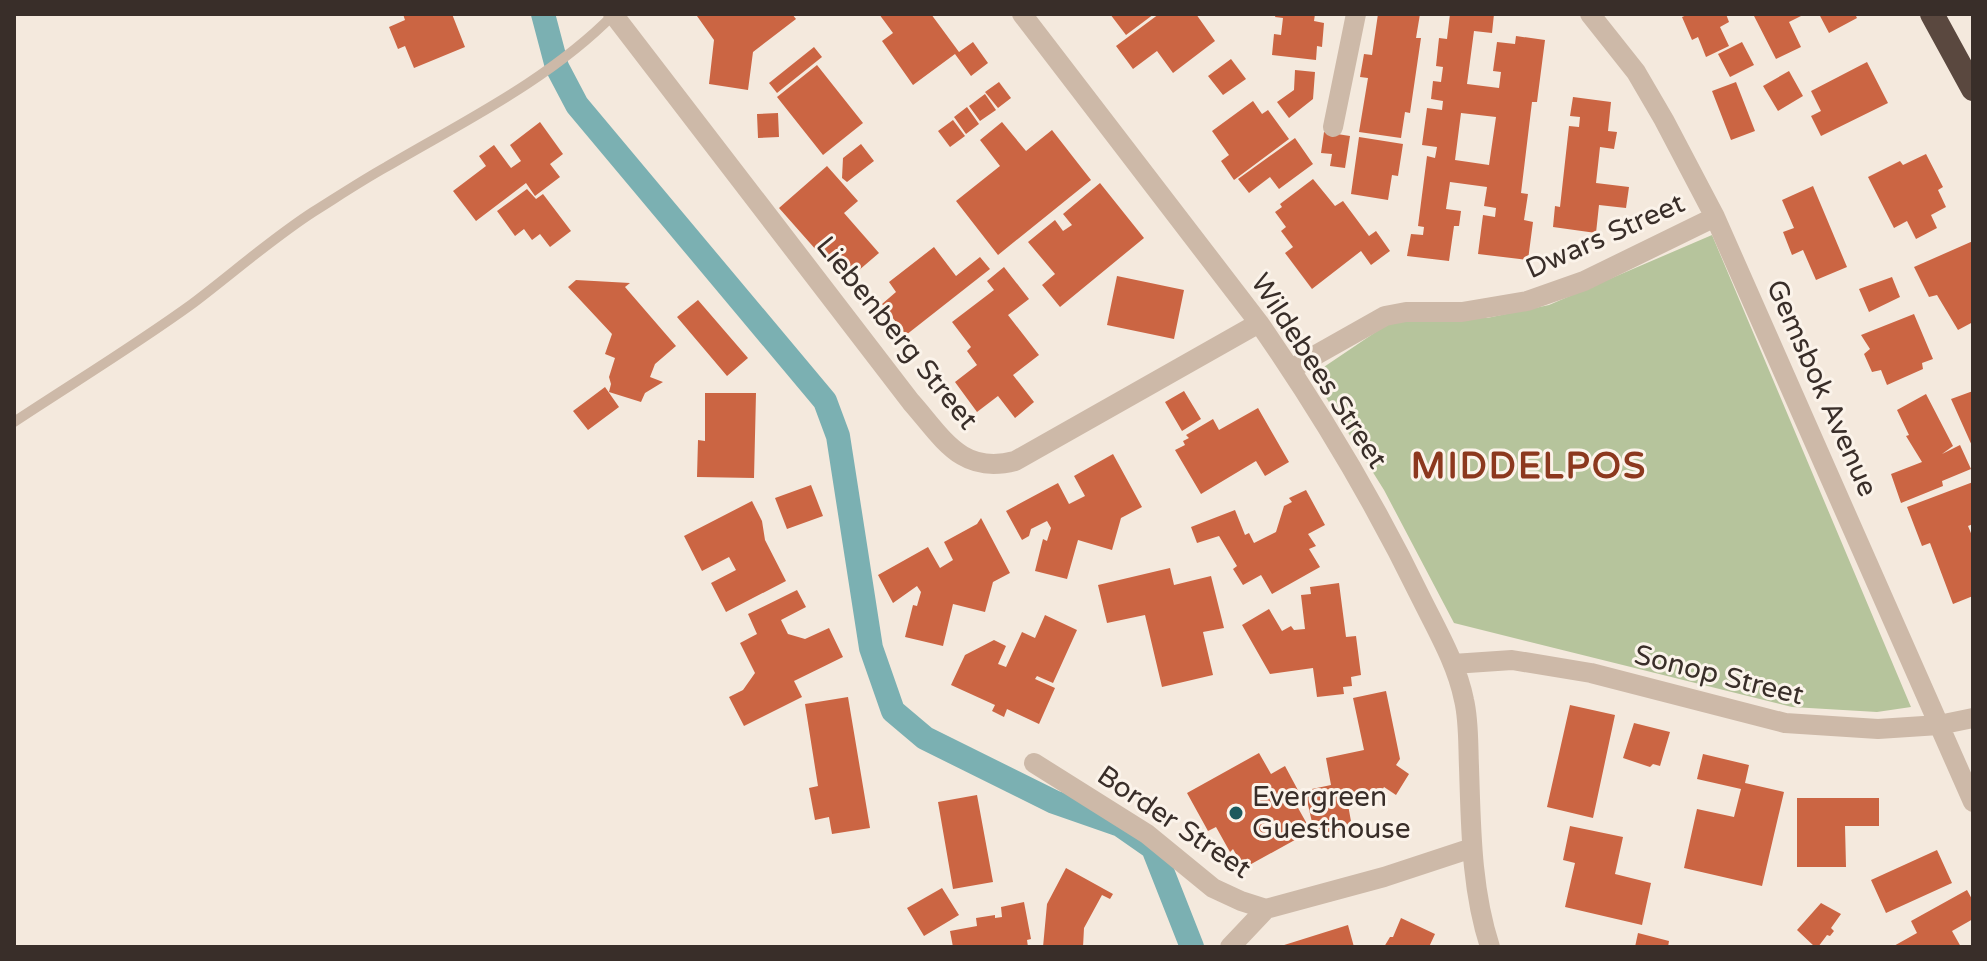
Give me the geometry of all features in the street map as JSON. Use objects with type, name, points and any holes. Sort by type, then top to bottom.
[{"type":"highway","points":[[1932,14],[1973,89]]},
{"type":"street","name":"Liebenberg Street","points":[[613,14],[911,402],[957,453],[968,460],[986,466],[1015,461],[1259,323]]},
{"type":"street","name":"Wildebees Street","points":[[1022,14],[1291,369],[1370,499],[1453,664],[1465,701],[1472,848],[1482,924],[1490,947]]},
{"type":"street","points":[[1333,127],[1356,14]]},
{"type":"street","name":"Gemsbok Avenue","points":[[1590,14],[1636,72],[1715,217],[1973,802]]},
{"type":"street","name":"Dwars Street","points":[[1291,369],[1385,316],[1406,312],[1462,312],[1527,301],[1584,281],[1715,217]]},
{"type":"street","name":"Sonop Street","points":[[1453,664],[1512,660],[1591,673],[1785,723],[1878,729],[1939,725],[1973,718]]},
{"type":"street","name":"Border Street","points":[[1034,763],[1147,834],[1213,888],[1266,909],[1384,877],[1472,848]]},
{"type":"street","points":[[1230,947],[1266,909]]},
{"type":"lane","points":[[14,422],[153,331],[302,219],[385,167],[463,124],[546,70],[584,44],[613,14]]},
{"type":"green space","points":[[1712,235],[1911,707],[1877,712],[1792,707],[1454,623],[1384,490],[1312,375],[1398,317],[1487,318],[1549,305]]},
{"type":"building","points":[[403,14],[452,14],[465,47],[414,68],[405,46],[398,49],[389,27],[405,20]]},
{"type":"building","points":[[792,14],[796,19],[753,52],[748,90],[709,84],[714,40],[697,16]]},
{"type":"building","points":[[879,14],[931,14],[959,52],[973,42],[988,63],[971,76],[955,54],[913,85],[882,41],[893,33]]},
{"type":"building","points":[[1110,14],[1154,14],[1126,35]]},
{"type":"building","points":[[1159,14],[1196,14],[1215,41],[1173,73],[1157,51],[1133,69],[1116,46]]},
{"type":"building","points":[[1276,14],[1315,14],[1314,21],[1324,23],[1322,47],[1317,46],[1316,60],[1272,55],[1274,34],[1281,35],[1283,18],[1275,17]]},
{"type":"building","points":[[1378,14],[1420,14],[1416,38],[1421,38],[1410,113],[1405,112],[1401,138],[1359,132],[1368,78],[1360,77],[1364,54],[1372,55]]},
{"type":"building","points":[[1450,14],[1494,14],[1492,33],[1474,31],[1467,84],[1499,88],[1501,72],[1493,71],[1497,42],[1515,44],[1516,36],[1545,40],[1537,102],[1532,102],[1521,193],[1528,194],[1524,220],[1533,222],[1528,260],[1478,254],[1483,215],[1495,217],[1496,208],[1484,206],[1487,187],[1450,182],[1446,209],[1461,211],[1459,226],[1454,226],[1449,261],[1407,256],[1411,234],[1423,235],[1424,227],[1418,226],[1427,156],[1435,158],[1437,147],[1422,145],[1427,108],[1442,110],[1443,101],[1431,99],[1433,81],[1441,82],[1443,67],[1436,66],[1439,38],[1447,39]],"holes":[[[1461,113],[1496,117],[1489,165],[1455,160]]]},
{"type":"building","points":[[1689,14],[1726,14],[1729,22],[1720,27],[1729,46],[1706,57],[1698,37],[1692,40],[1682,17]]},
{"type":"building","points":[[1753,14],[1805,14],[1789,22],[1801,47],[1776,59]]},
{"type":"building","points":[[1819,14],[1855,14],[1857,18],[1829,33]]},
{"type":"building","points":[[1742,42],[1754,65],[1730,77],[1718,54]]},
{"type":"building","points":[[814,47],[822,57],[777,93],[769,83]]},
{"type":"building","points":[[1231,59],[1246,79],[1223,95],[1208,76]]},
{"type":"building","points":[[1867,62],[1888,103],[1821,136],[1811,116],[1821,111],[1811,91]]},
{"type":"building","points":[[817,65],[863,123],[823,155],[777,97]]},
{"type":"building","points":[[1295,70],[1315,72],[1313,99],[1289,118],[1277,102],[1294,90]]},
{"type":"building","points":[[1789,71],[1803,96],[1778,111],[1763,86]]},
{"type":"building","points":[[999,82],[1011,98],[998,108],[985,92]]},
{"type":"building","points":[[1736,82],[1755,131],[1731,140],[1712,91]]},
{"type":"building","points":[[985,94],[996,110],[980,121],[969,106]]},
{"type":"building","points":[[1573,97],[1611,102],[1608,131],[1617,132],[1614,149],[1600,147],[1596,183],[1629,187],[1626,208],[1599,205],[1596,233],[1553,227],[1555,206],[1560,207],[1569,126],[1579,127],[1580,117],[1570,116]]},
{"type":"building","points":[[1253,101],[1262,114],[1268,110],[1289,139],[1234,180],[1221,161],[1229,155],[1212,131]]},
{"type":"building","points":[[967,107],[979,124],[966,134],[954,117]]},
{"type":"building","points":[[778,113],[779,137],[758,138],[757,114]]},
{"type":"building","points":[[953,120],[965,136],[950,147],[938,131]]},
{"type":"building","points":[[540,122],[563,154],[550,164],[560,177],[535,196],[526,183],[476,221],[453,191],[486,166],[479,156],[494,145],[511,168],[521,161],[510,145]]},
{"type":"building","points":[[1002,122],[1026,151],[1052,130],[1091,180],[998,255],[956,201],[1000,166],[980,140]]},
{"type":"building","points":[[1324,132],[1350,136],[1345,168],[1330,166],[1332,154],[1321,153]]},
{"type":"building","points":[[1359,137],[1403,144],[1398,176],[1392,175],[1388,200],[1351,194]]},
{"type":"building","points":[[1295,138],[1313,164],[1279,189],[1270,177],[1249,193],[1238,179]]},
{"type":"building","points":[[861,144],[874,161],[847,182],[842,178],[843,158]]},
{"type":"building","points":[[1926,154],[1943,187],[1938,190],[1946,207],[1931,215],[1937,228],[1916,239],[1907,221],[1894,228],[1868,177],[1900,161],[1903,165]]},
{"type":"building","points":[[827,166],[858,201],[844,213],[879,253],[851,277],[831,255],[825,260],[779,208]]},
{"type":"building","points":[[1313,179],[1335,206],[1343,201],[1369,236],[1376,231],[1390,251],[1371,265],[1361,251],[1312,289],[1285,253],[1293,247],[1281,231],[1286,227],[1275,212],[1282,207],[1280,204]]},
{"type":"building","points":[[1100,183],[1144,238],[1060,307],[1042,285],[1055,274],[1028,242],[1055,220],[1063,231],[1072,225],[1063,214]]},
{"type":"building","points":[[1813,186],[1847,267],[1816,280],[1803,250],[1792,255],[1783,232],[1794,228],[1782,200]]},
{"type":"building","points":[[527,189],[536,199],[543,194],[571,231],[550,247],[540,234],[532,240],[524,229],[515,236],[497,211]]},
{"type":"building","points":[[1973,241],[1973,322],[1958,330],[1937,295],[1929,297],[1914,267]]},
{"type":"building","points":[[934,247],[956,276],[980,257],[990,269],[906,335],[882,304],[896,292],[889,282]]},
{"type":"building","points":[[1004,267],[1029,299],[1008,315],[1039,355],[1013,375],[1034,402],[1015,418],[998,396],[977,412],[955,382],[977,365],[967,351],[971,347],[952,322],[994,290],[987,281]]},
{"type":"building","points":[[1117,276],[1184,290],[1174,339],[1107,325]]},
{"type":"building","points":[[1892,277],[1900,297],[1869,312],[1859,289]]},
{"type":"building","points":[[576,280],[630,283],[625,287],[676,346],[655,364],[650,377],[663,382],[645,393],[641,402],[609,392],[609,377],[615,358],[605,354],[612,334],[568,287]]},
{"type":"building","points":[[698,300],[748,358],[727,376],[677,317]]},
{"type":"building","points":[[1914,314],[1933,359],[1922,363],[1923,369],[1887,385],[1881,370],[1872,372],[1864,354],[1870,349],[1861,335]]},
{"type":"building","points":[[605,387],[619,407],[588,430],[573,411]]},
{"type":"building","points":[[1184,391],[1201,419],[1182,431],[1165,402]]},
{"type":"building","points":[[1973,391],[1973,448],[1951,399]]},
{"type":"building","points":[[705,393],[756,393],[754,478],[697,477],[698,440],[705,441]]},
{"type":"building","points":[[1926,394],[1953,446],[1942,454],[1960,445],[1971,469],[1942,481],[1943,486],[1901,503],[1891,474],[1922,462],[1906,436],[1909,435],[1897,410]]},
{"type":"building","points":[[1258,408],[1289,462],[1265,476],[1256,461],[1201,494],[1175,450],[1185,445],[1183,441],[1189,438],[1186,435],[1213,419],[1219,430]]},
{"type":"building","points":[[1113,454],[1142,507],[1121,518],[1112,550],[1078,540],[1067,579],[1035,571],[1043,539],[1047,541],[1051,528],[1047,521],[1031,529],[1029,536],[1022,540],[1006,511],[1058,483],[1069,504],[1085,496],[1074,476]]},
{"type":"building","points":[[1973,482],[1973,524],[1968,526],[1973,538],[1973,596],[1953,604],[1930,543],[1922,546],[1907,507]]},
{"type":"building","points":[[811,485],[823,516],[787,529],[775,498]]},
{"type":"building","points":[[1306,490],[1325,525],[1308,534],[1316,546],[1309,549],[1320,567],[1272,594],[1261,575],[1243,585],[1233,569],[1237,566],[1219,536],[1197,543],[1191,527],[1235,510],[1245,535],[1249,533],[1254,543],[1276,532],[1284,506],[1292,502],[1289,498]]},
{"type":"building","points":[[752,501],[762,521],[765,540],[786,581],[726,612],[711,583],[736,570],[729,557],[702,571],[684,536]]},
{"type":"building","points":[[981,518],[1010,573],[993,582],[985,612],[953,604],[943,646],[905,637],[913,605],[917,606],[921,592],[917,586],[893,603],[878,575],[928,547],[940,568],[953,560],[944,542],[977,524]]},
{"type":"building","points":[[1170,568],[1174,585],[1211,576],[1224,628],[1203,632],[1213,675],[1162,687],[1145,615],[1107,623],[1098,585]]},
{"type":"building","points":[[1339,583],[1346,637],[1356,636],[1361,675],[1351,677],[1352,686],[1343,687],[1344,694],[1317,697],[1313,668],[1270,674],[1242,625],[1269,609],[1282,631],[1291,626],[1294,630],[1305,629],[1301,595],[1311,594],[1310,587]]},
{"type":"building","points":[[797,590],[806,607],[781,620],[788,634],[805,639],[829,628],[843,657],[794,681],[802,697],[744,726],[729,697],[743,690],[755,673],[740,643],[757,634],[748,614]]},
{"type":"building","points":[[1045,615],[1077,630],[1053,683],[1037,676],[1035,679],[1055,688],[1039,724],[1007,709],[1004,717],[992,711],[995,705],[951,685],[965,655],[994,640],[1006,646],[998,664],[1006,667],[1022,632],[1035,638]]},
{"type":"building","points":[[1386,691],[1400,759],[1396,765],[1409,774],[1396,795],[1384,787],[1381,792],[1347,799],[1352,827],[1323,833],[1322,829],[1314,831],[1306,796],[1313,794],[1312,789],[1331,785],[1326,758],[1364,750],[1353,698]]},
{"type":"building","points":[[848,697],[870,828],[832,834],[829,817],[815,820],[809,788],[818,786],[805,704]]},
{"type":"building","points":[[1570,705],[1615,715],[1593,818],[1547,807]]},
{"type":"building","points":[[1634,723],[1670,732],[1660,766],[1653,764],[1650,767],[1623,758]]},
{"type":"building","points":[[1259,753],[1271,774],[1285,766],[1300,794],[1293,799],[1311,831],[1244,868],[1233,849],[1230,852],[1216,827],[1208,831],[1187,793]]},
{"type":"building","points":[[1703,754],[1749,765],[1745,783],[1784,792],[1762,886],[1684,868],[1697,809],[1734,817],[1741,789],[1697,779]]},
{"type":"building","points":[[977,795],[993,882],[953,889],[938,802]]},
{"type":"building","points":[[1797,798],[1879,798],[1879,826],[1845,826],[1846,867],[1797,867]]},
{"type":"building","points":[[1570,826],[1623,837],[1615,874],[1651,883],[1642,925],[1565,907],[1575,863],[1563,860]]},
{"type":"building","points":[[1937,850],[1952,883],[1886,913],[1871,880]]},
{"type":"building","points":[[1066,868],[1113,894],[1110,899],[1102,895],[1084,928],[1083,947],[1043,947],[1047,904]]},
{"type":"building","points":[[942,888],[959,915],[924,936],[907,908]]},
{"type":"building","points":[[1967,890],[1973,901],[1973,919],[1952,931],[1961,947],[1892,947],[1917,933],[1911,921]]},
{"type":"building","points":[[1024,902],[1031,939],[1027,940],[1028,947],[953,947],[950,931],[977,926],[976,918],[1002,917],[1001,907]]},
{"type":"building","points":[[1821,903],[1841,914],[1831,928],[1834,931],[1815,947],[1797,930]]},
{"type":"building","points":[[1401,918],[1435,934],[1429,947],[1384,947],[1393,937]]},
{"type":"building","points":[[1348,925],[1354,947],[1281,947],[1281,946]]},
{"type":"building","points":[[1638,933],[1669,941],[1668,947],[1635,947]]},
{"type":"waterway","points":[[543,14],[557,67],[577,105],[825,401],[838,436],[871,648],[893,711],[925,738],[1054,802],[1120,825],[1153,848],[1192,947]]},
{"type":"place","name":"Evergreen Guesthouse","points":[[1236,813]]},
{"type":"district","name":"MIDDELPOS","points":[[1529,466]]}]
